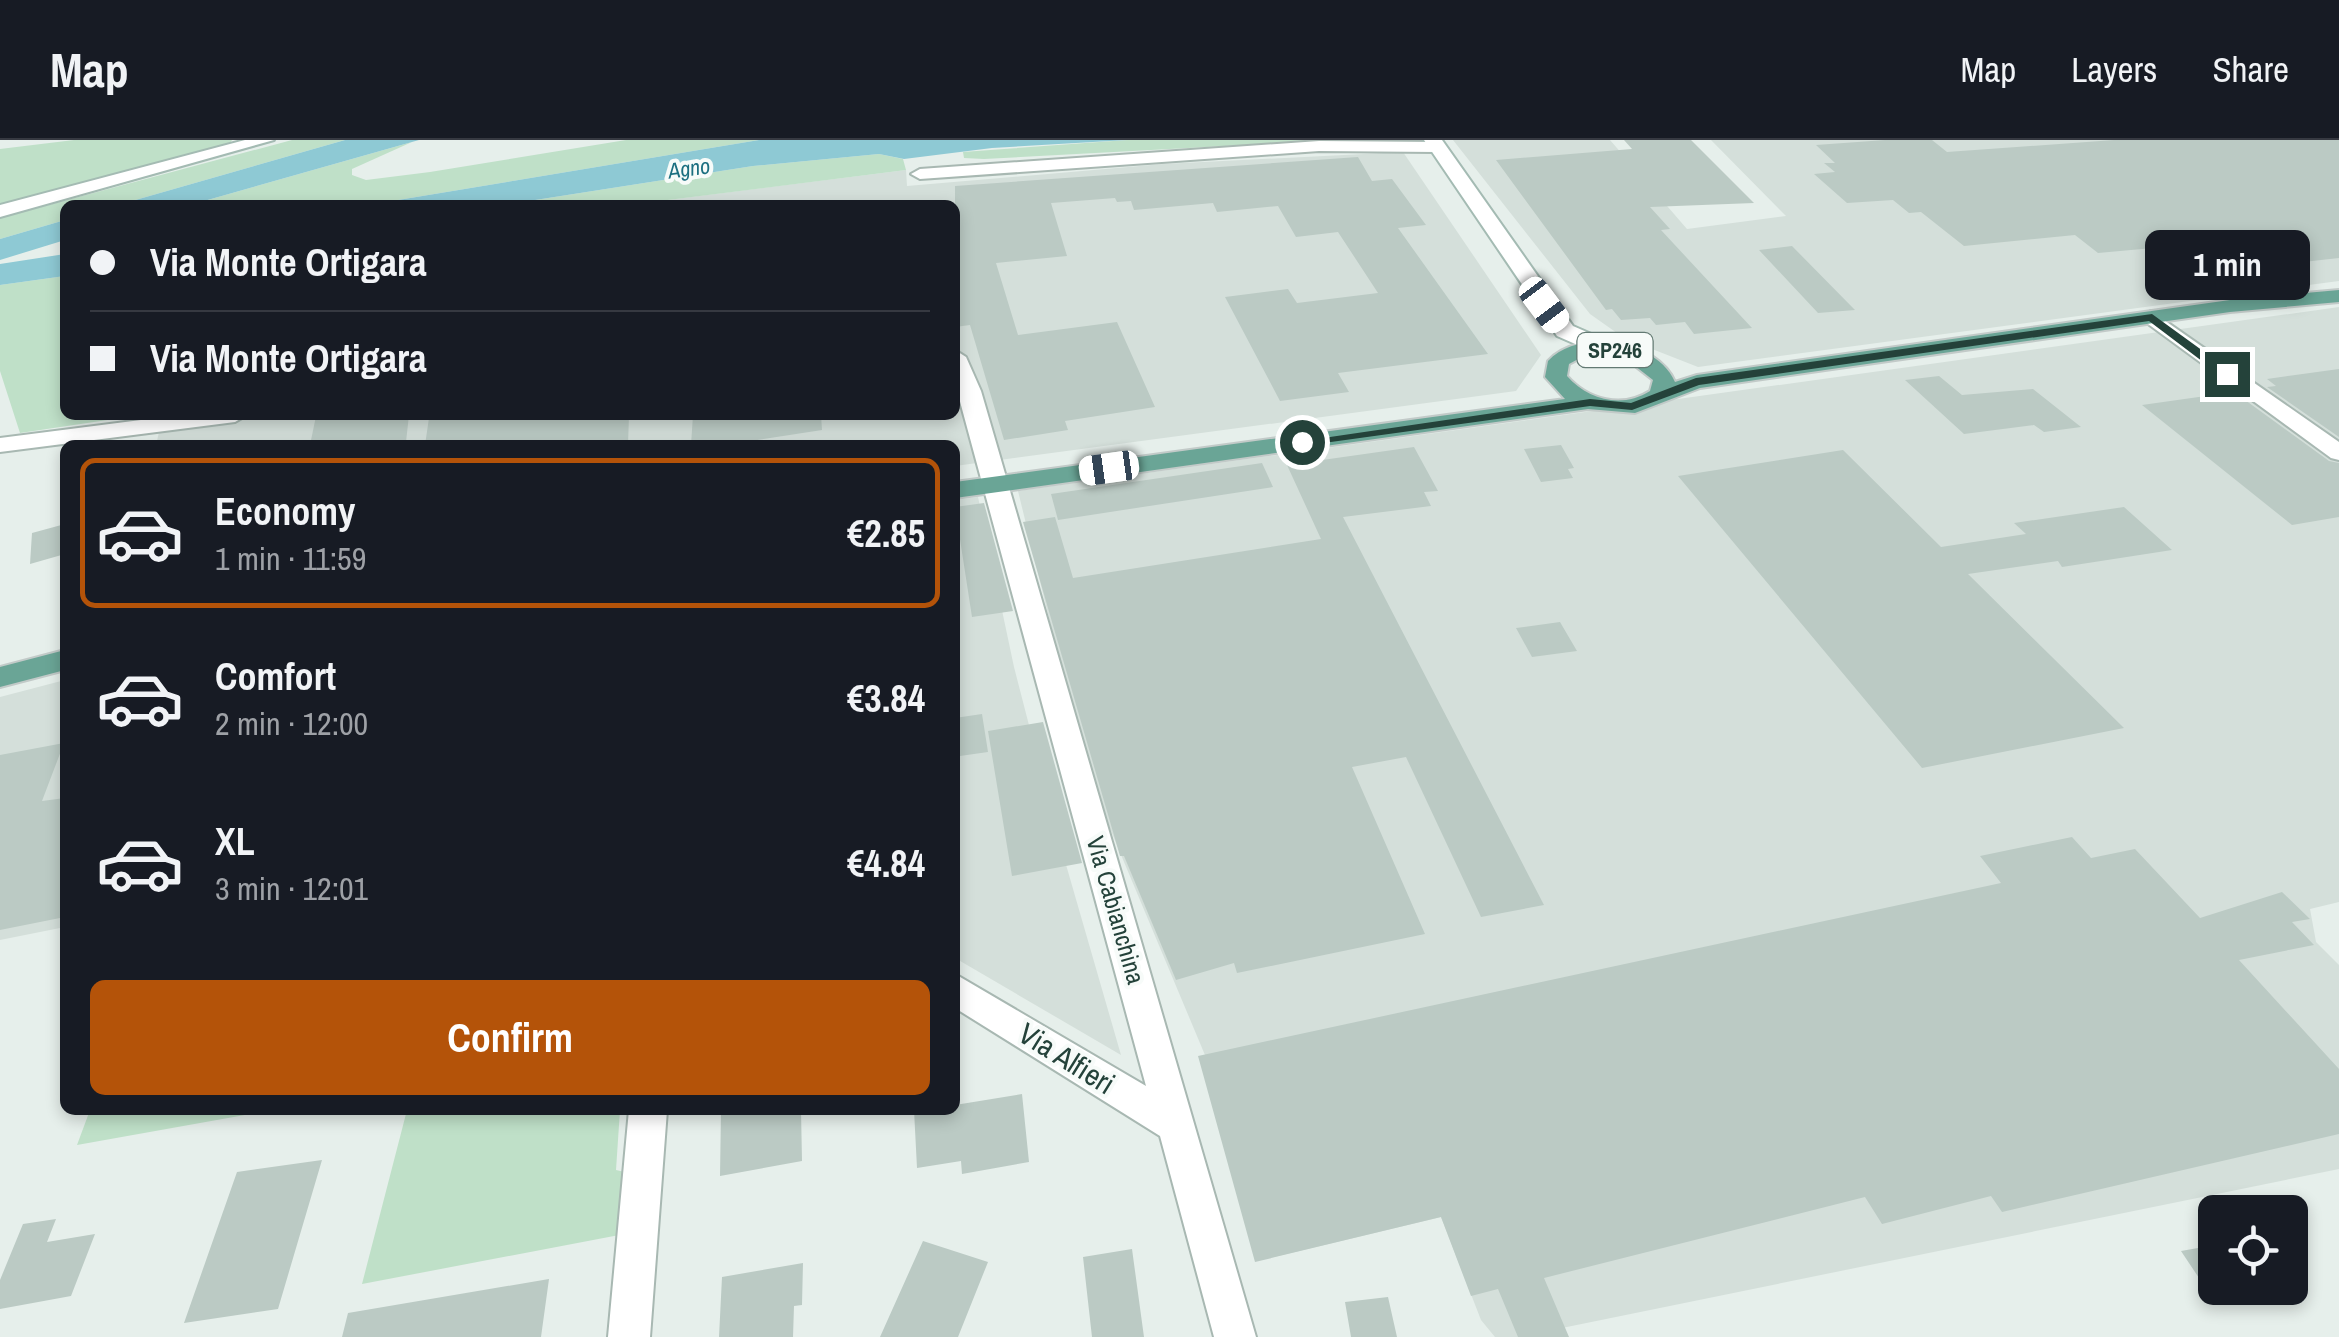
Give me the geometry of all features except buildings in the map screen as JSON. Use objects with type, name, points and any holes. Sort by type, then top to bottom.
[{"type":"main road","points":[[1660,394],[1696,382],[2152,317],[2339,296]]},
{"type":"main road","name":"SP246","points":[[1566,343],[1632,354],[1654,366],[1664,380],[1660,394],[1632,407],[1590,402],[1562,385],[1555,368],[1566,343]]},
{"type":"main road","points":[[1654,366],[1696,382]]},
{"type":"main road","points":[[1533,410],[1562,385]]},
{"type":"main road","points":[[960,489],[1590,402]]},
{"type":"main road","points":[[0,677],[60,661]]},
{"type":"street","points":[[0,211],[265,140]]},
{"type":"street","points":[[920,174],[1319,146],[1435,143],[1566,343]]},
{"type":"street","points":[[2152,317],[2339,454]]},
{"type":"street","name":"Via Cabianchina","points":[[960,368],[970,391],[1235,1337]]},
{"type":"street","points":[[0,445],[195,420]]},
{"type":"street","name":"Via Alfieri","points":[[960,992],[1179,1128]]},
{"type":"street","points":[[628,1337],[648,1115]]},
{"type":"shaded area","points":[[1453,140],[1610,140],[1687,229],[1786,216],[1711,140],[2339,140],[2339,281],[1698,367],[1624,338],[1590,314]]},
{"type":"shaded area","points":[[1403,152],[1541,355],[1516,391],[960,465],[960,440],[157,440],[162,420],[960,420],[960,200],[667,200],[906,170],[907,186],[1163,164]]},
{"type":"shaded area","points":[[2339,307],[2339,902],[2310,909],[2316,942],[2339,965],[2339,1169],[1518,1337],[1495,1337],[1481,1320],[1441,1217],[1270,1258],[1210,1067],[1106,819],[1059,659],[1018,491]]},
{"type":"shaded area","points":[[978,497],[1014,667],[1121,1055],[960,961],[960,499]]},
{"type":"shaded area","points":[[60,681],[60,928],[0,940],[0,697]]},
{"type":"green space","points":[[74,140],[232,140],[229,145],[0,206],[0,149]]},
{"type":"green space","points":[[292,140],[345,140],[135,200],[67,200]]},
{"type":"green space","points":[[626,140],[759,140],[398,200],[208,200],[412,142],[352,169],[352,175],[366,180]]},
{"type":"green space","points":[[1127,140],[1336,140],[984,159],[964,158],[963,152]]},
{"type":"green space","points":[[879,154],[903,159],[906,170],[668,200],[535,200],[753,166]]},
{"type":"green space","points":[[60,202],[60,221],[0,239],[0,218]]},
{"type":"green space","points":[[60,277],[60,420],[107,420],[20,433],[0,371],[0,285]]},
{"type":"green space","points":[[88,1115],[245,1115],[77,1145]]},
{"type":"green space","points":[[406,1115],[620,1115],[616,1170],[638,1175],[635,1232],[362,1284]]},
{"type":"water","points":[[345,140],[419,140],[208,200],[135,200]]},
{"type":"water","name":"Agno","points":[[759,140],[1127,140],[992,148],[904,159],[879,154],[753,166],[535,200],[398,200]]},
{"type":"water","points":[[60,221],[60,242],[0,260],[0,239]]},
{"type":"water","points":[[60,255],[60,277],[0,285],[0,264]]},
{"type":"route","points":[[1302,442],[1590,402],[1632,407],[1696,382],[2152,317],[2227,374]]}]
